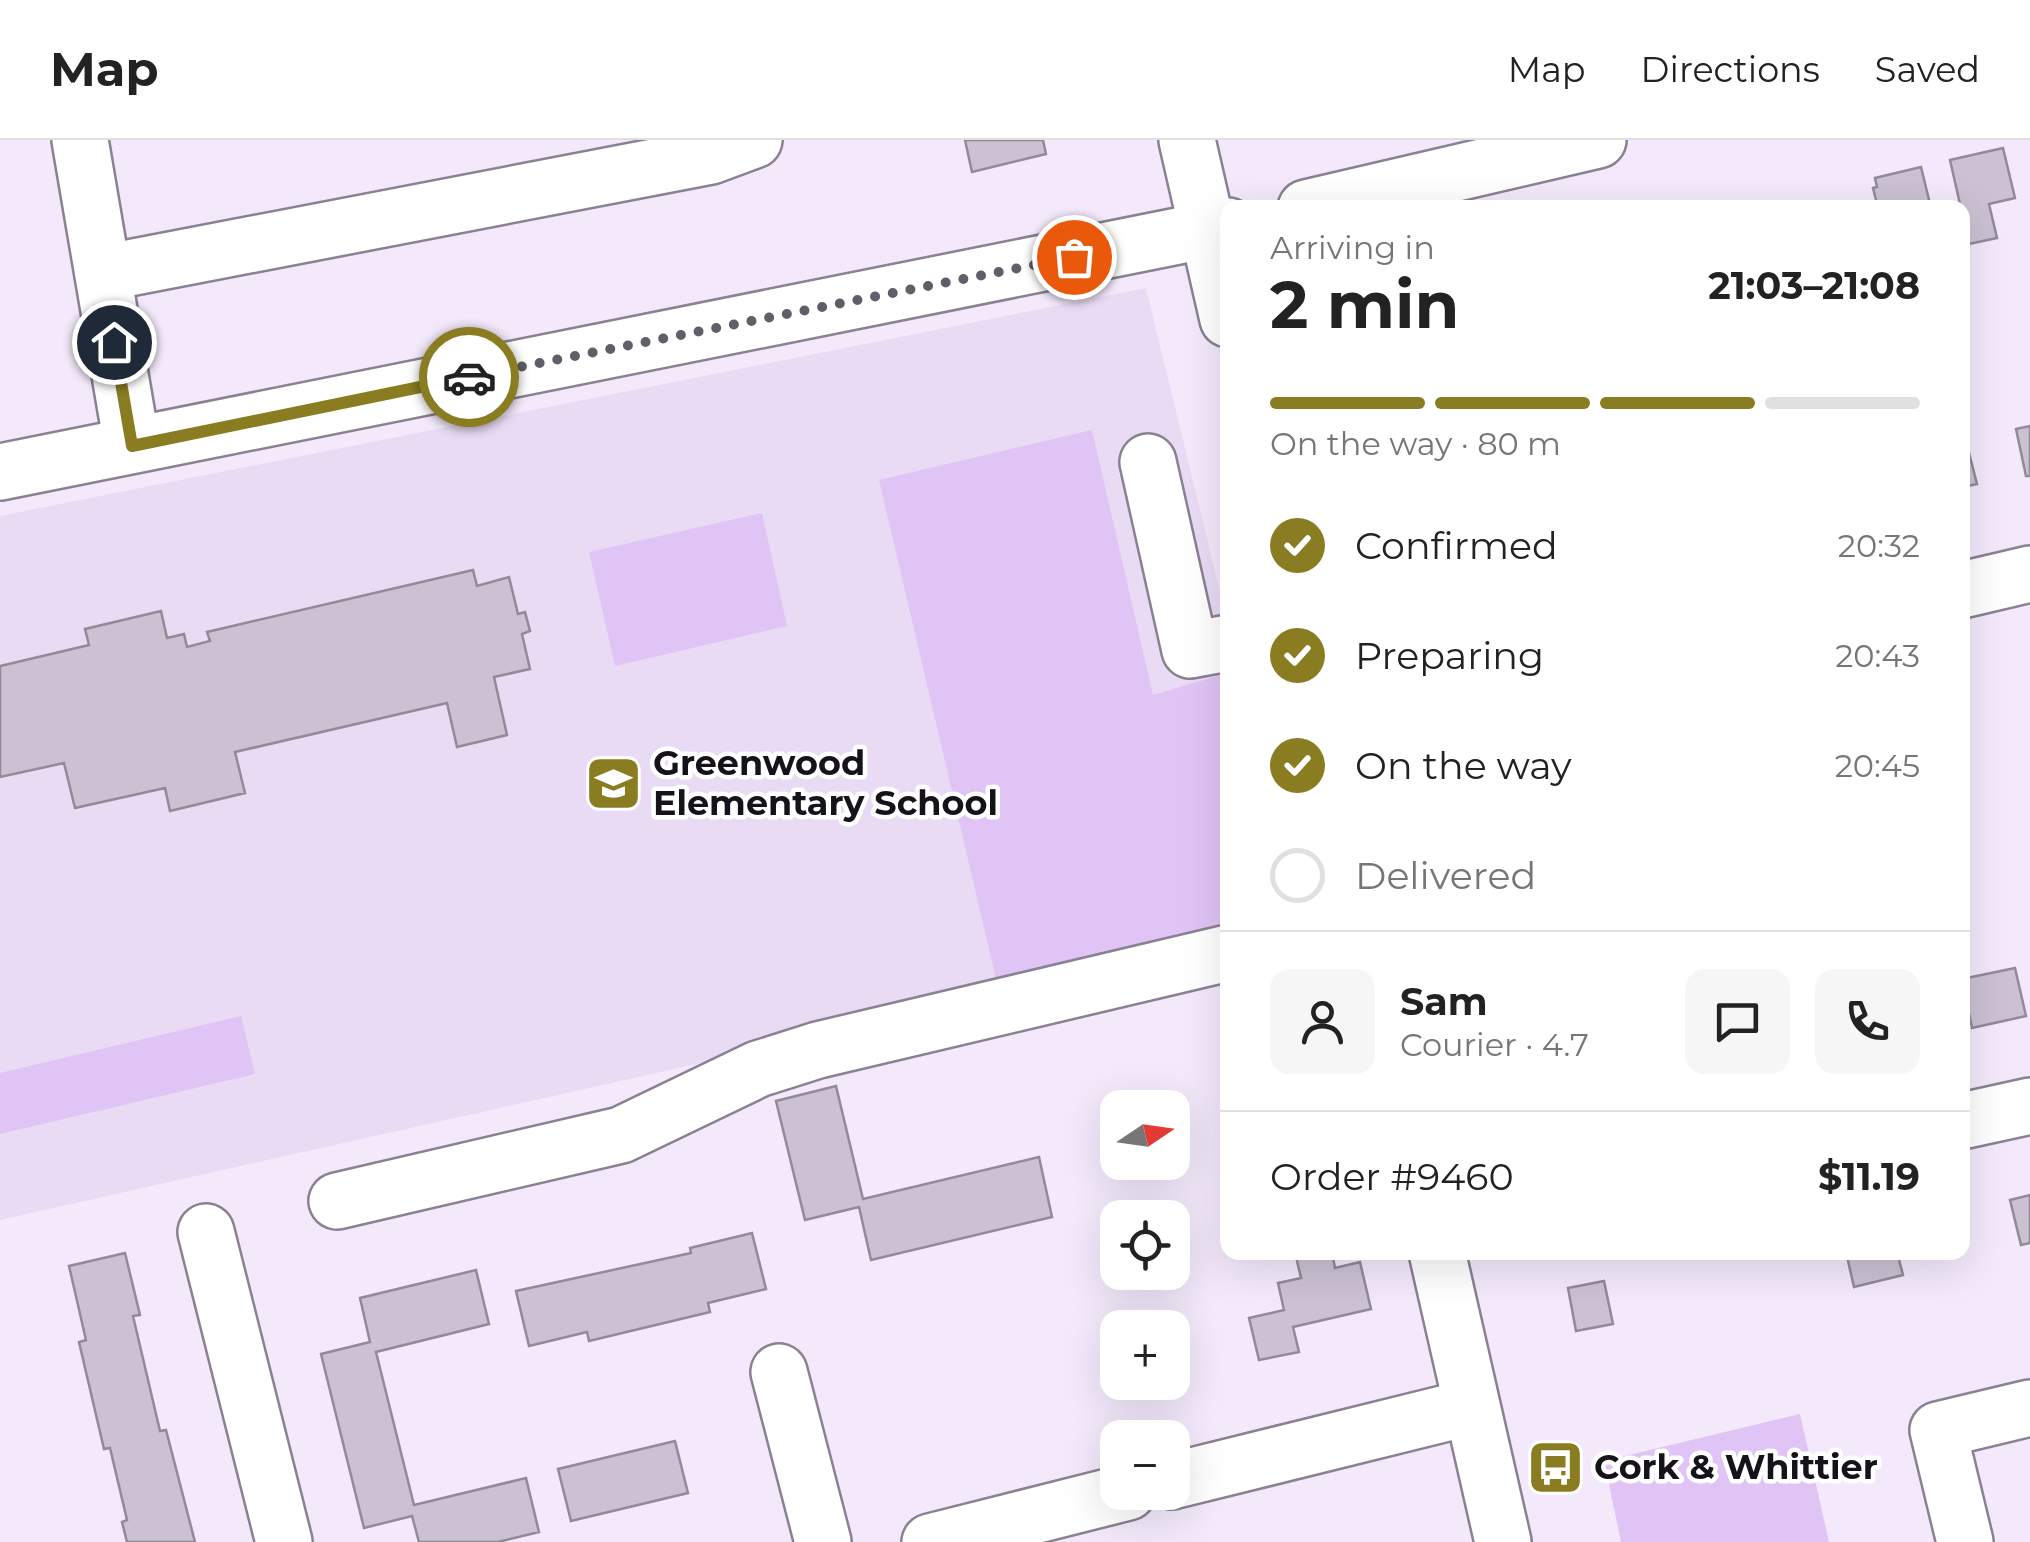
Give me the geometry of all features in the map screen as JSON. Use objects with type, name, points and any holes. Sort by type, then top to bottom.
[{"type":"street","points":[[80,140],[132,446]]},
{"type":"street","points":[[102,273],[711,156],[754,140]]},
{"type":"street","points":[[0,472],[1218,228],[1187,140]]},
{"type":"street","points":[[1340,200],[1598,140]]},
{"type":"street","points":[[1148,462],[1190,650],[1220,644]]},
{"type":"street","points":[[1970,588],[2030,574]]},
{"type":"street","points":[[337,1201],[621,1134],[666,1116],[758,1069],[818,1050],[1220,955]]},
{"type":"street","points":[[1970,1119],[2030,1106]]},
{"type":"street","points":[[206,1232],[284,1542]]},
{"type":"street","points":[[1438,1260],[1503,1542]]},
{"type":"street","points":[[779,1372],[823,1542]]},
{"type":"street","points":[[1190,1477],[1471,1407]]},
{"type":"street","points":[[1964,1542],[1938,1430],[2030,1408]]},
{"type":"street","points":[[930,1542],[1100,1499]]},
{"type":"shaded area","name":"Greenwood Elementary School","points":[[1146,288],[1220,592],[1220,947],[0,1220],[0,516]]},
{"type":"shaded area","points":[[1092,430],[1153,695],[1220,675],[1220,947],[1000,996],[879,480]]},
{"type":"shaded area","points":[[762,513],[787,626],[615,666],[589,552]]},
{"type":"shaded area","points":[[241,1016],[255,1074],[0,1134],[0,1073]]},
{"type":"shaded area","points":[[1800,1414],[1829,1542],[1621,1542],[1604,1461]]},
{"type":"building","points":[[965,140],[1043,140],[1046,154],[972,172]]},
{"type":"building","points":[[2003,148],[2015,198],[1989,204],[1997,238],[1970,244],[1970,200],[1959,200],[1950,160]]},
{"type":"building","points":[[1921,167],[1929,200],[1876,200],[1875,178]]},
{"type":"building","points":[[2030,426],[2030,476],[2026,476],[2016,429]]},
{"type":"building","points":[[1970,457],[1977,484],[1970,486]]},
{"type":"building","points":[[473,570],[477,586],[509,577],[518,614],[525,612],[530,631],[522,634],[530,669],[494,677],[507,735],[457,747],[447,703],[235,752],[245,793],[170,811],[165,788],[75,808],[64,763],[0,777],[0,666],[89,645],[85,629],[161,611],[167,638],[184,634],[187,647],[210,641],[207,632]]},
{"type":"building","points":[[2015,968],[2026,1016],[1972,1028],[1970,977]]},
{"type":"building","points":[[836,1086],[863,1199],[1039,1157],[1052,1217],[871,1260],[859,1207],[805,1220],[776,1101]]},
{"type":"building","points":[[2030,1195],[2030,1243],[2021,1245],[2010,1200]]},
{"type":"building","points":[[752,1233],[766,1289],[708,1303],[710,1312],[589,1341],[587,1332],[529,1346],[516,1291],[691,1253],[690,1248]]},
{"type":"building","points":[[125,1253],[140,1315],[133,1316],[160,1431],[166,1430],[195,1542],[127,1542],[122,1522],[127,1520],[110,1448],[104,1449],[79,1342],[86,1340],[69,1266]]},
{"type":"building","points":[[1297,1260],[1334,1260],[1335,1268],[1360,1262],[1371,1309],[1293,1327],[1299,1352],[1259,1360],[1249,1318],[1284,1310],[1278,1283],[1301,1278]]},
{"type":"building","points":[[1848,1260],[1899,1260],[1903,1275],[1854,1287]]},
{"type":"building","points":[[476,1270],[489,1324],[376,1352],[414,1505],[526,1478],[539,1532],[498,1542],[419,1542],[412,1516],[364,1528],[321,1354],[370,1342],[360,1298]]},
{"type":"building","points":[[1604,1281],[1613,1324],[1576,1331],[1568,1288]]},
{"type":"building","points":[[675,1441],[688,1493],[571,1521],[558,1469]]},
{"type":"way so far","points":[[469,377],[1074,257]]},
{"type":"place","name":"Greenwood Elementary School","points":[[614,783]]},
{"type":"place","name":"Cork & Whittier","points":[[1555,1467]]},
{"type":"route","points":[[114,342],[132,446],[469,377]]}]
